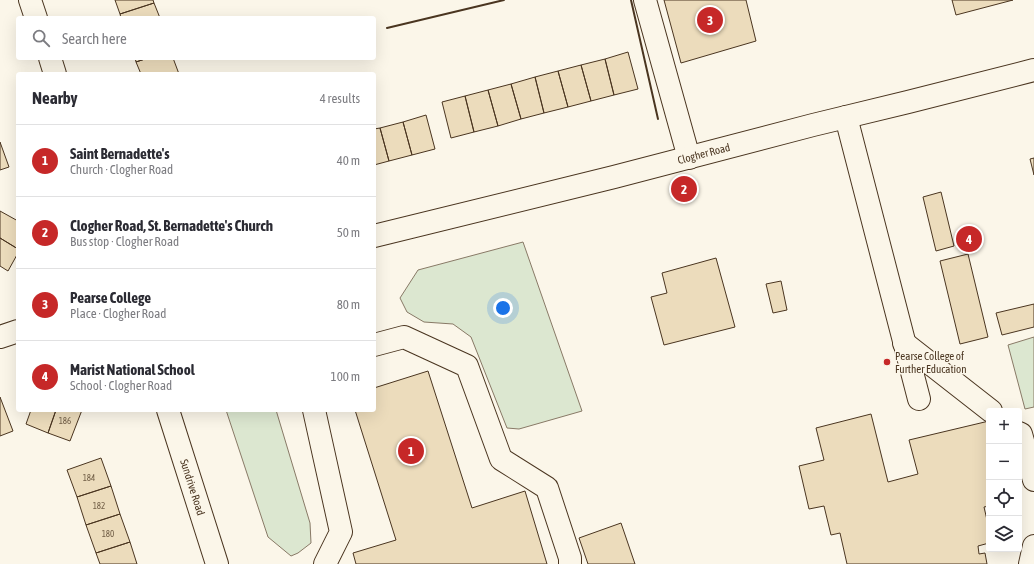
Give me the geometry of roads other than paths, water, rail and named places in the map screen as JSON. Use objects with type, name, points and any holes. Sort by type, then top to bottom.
[{"type":"street","points":[[30,0],[35,16]]},
{"type":"street","points":[[645,0],[688,158]]},
{"type":"street","points":[[51,60],[55,72]]},
{"type":"street","name":"Clogher Road","points":[[376,236],[1034,70]]},
{"type":"street","points":[[846,117],[919,400]]},
{"type":"street","points":[[0,337],[16,332]]},
{"type":"street","points":[[376,344],[404,337],[466,366],[501,459],[547,488],[570,558],[570,564]]},
{"type":"street","points":[[904,343],[987,408]]},
{"type":"street","name":"Sundrive Road","points":[[169,412],[217,564]]},
{"type":"street","points":[[314,412],[340,532],[325,564]]},
{"type":"street","points":[[1022,438],[1034,480]]},
{"type":"street","points":[[1030,564],[1034,546]]},
{"type":"place","name":"Pearse College","points":[[710,20]]},
{"type":"place","name":"Clogher Road, St. Bernadette's Church","points":[[684,189]]},
{"type":"place","name":"Marist National School","points":[[969,239]]},
{"type":"place","name":"Pearse College of Further Education","points":[[887,362]]},
{"type":"place","name":"Saint Bernadette's","points":[[411,451]]}]
